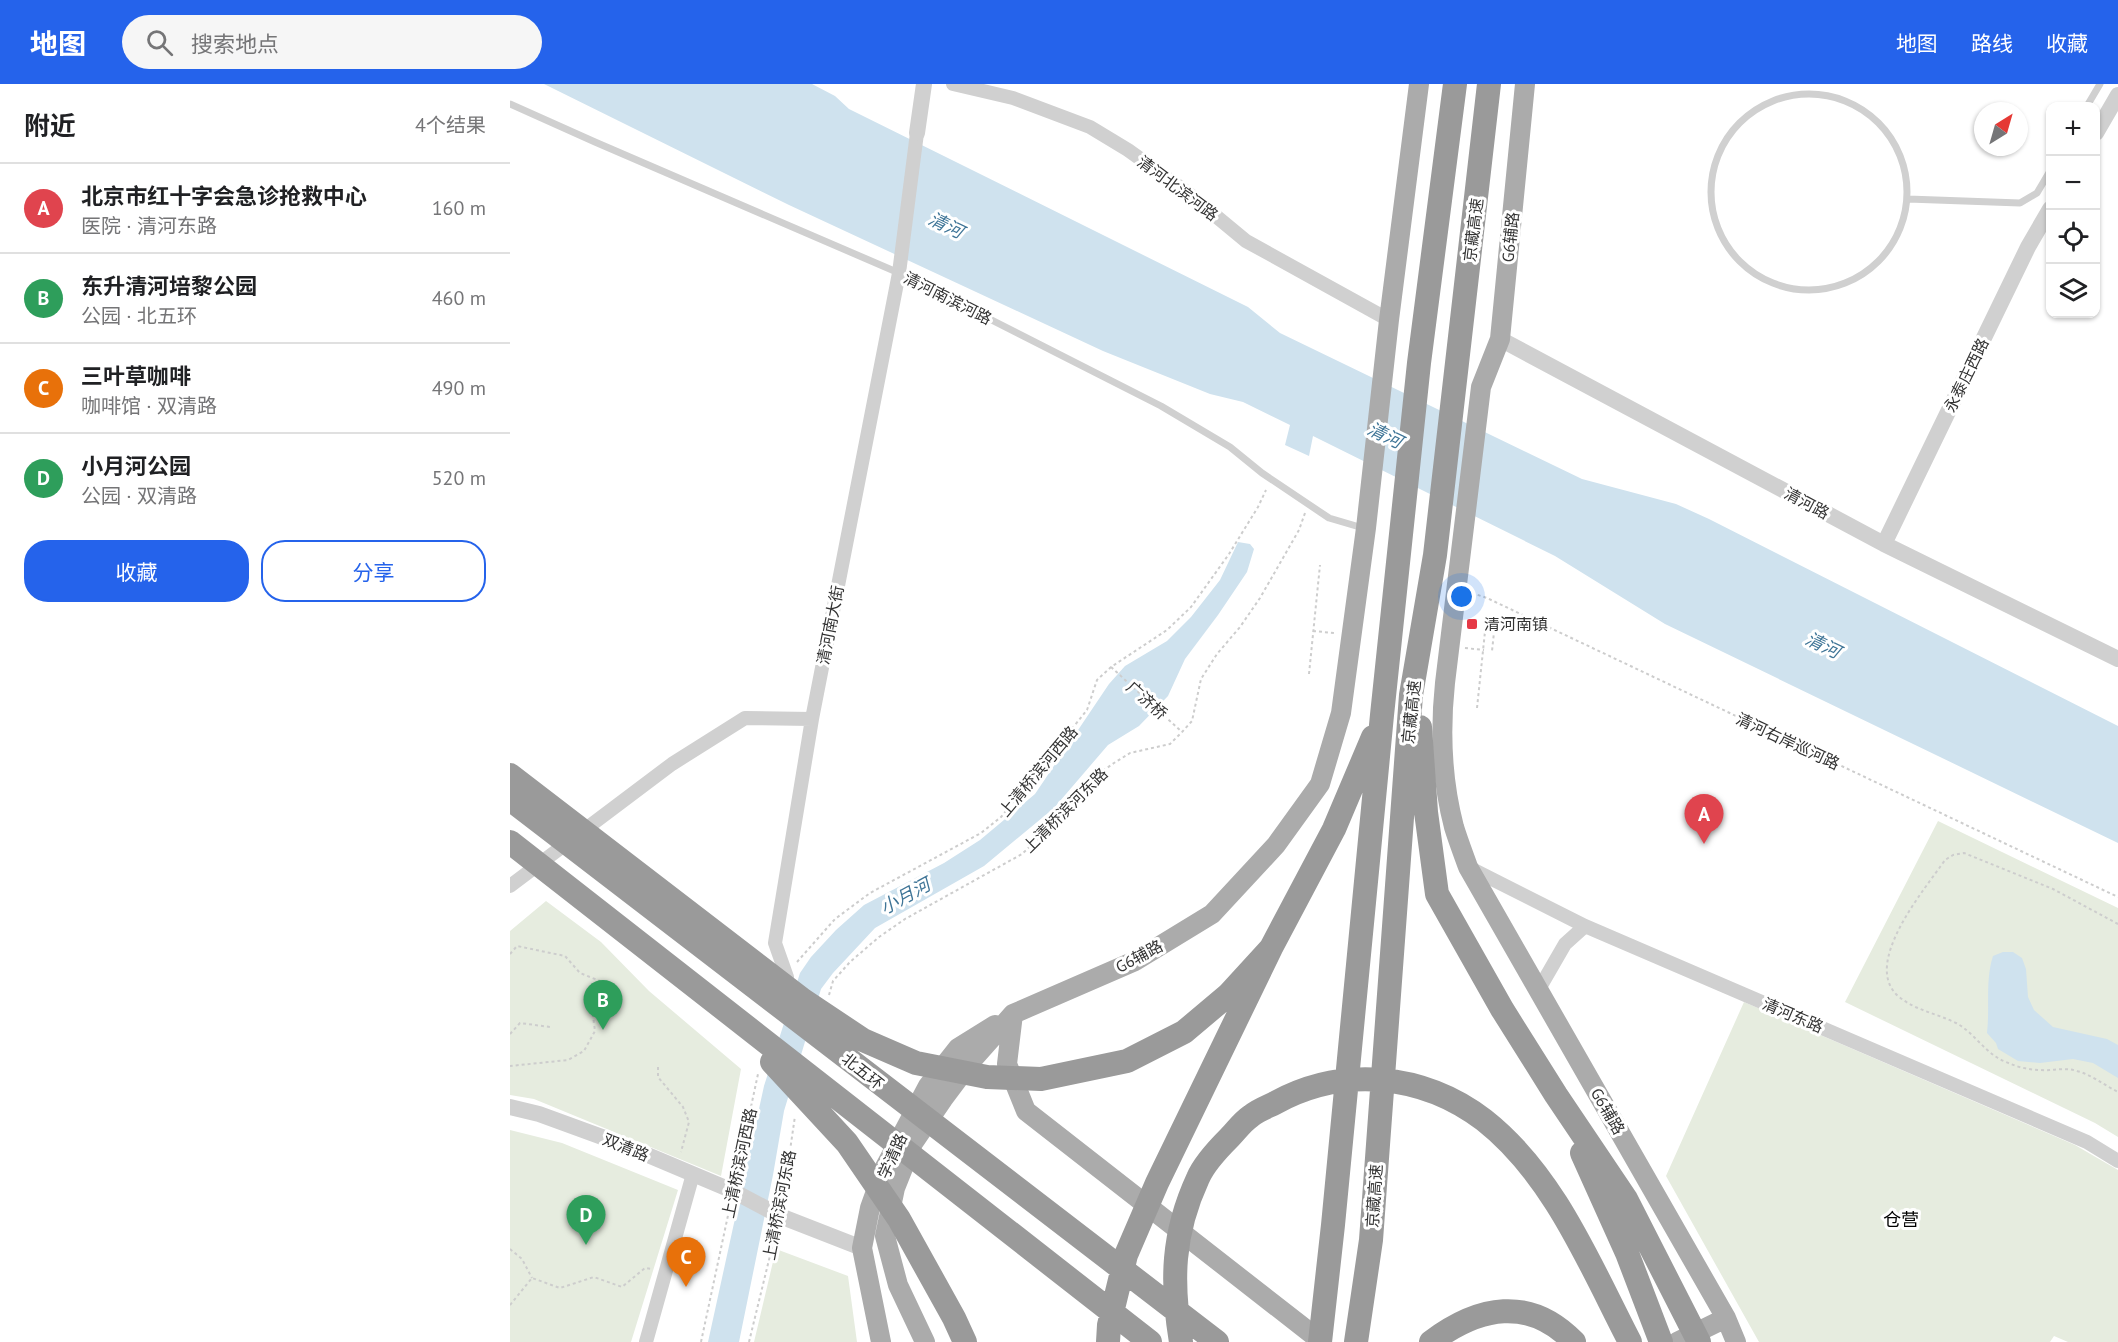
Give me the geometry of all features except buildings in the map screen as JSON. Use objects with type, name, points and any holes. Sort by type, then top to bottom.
[{"type":"highway","name":"京藏高速","points":[[1321,1342],[1419,363],[1455,84]]},
{"type":"highway","name":"京藏高速","points":[[1356,1342],[1371,1240],[1411,696],[1435,555],[1489,84]]},
{"type":"highway","points":[[1411,696],[1421,730],[1426,812],[1437,894],[1502,1009],[1626,1199],[1699,1342]]},
{"type":"highway","points":[[1108,1342],[1109,1325],[1131,1245],[1156,1183],[1271,948],[1334,829],[1382,715]]},
{"type":"highway","points":[[510,775],[802,1000],[863,1040],[916,1063],[987,1077],[1041,1079],[1127,1061],[1184,1032],[1228,995],[1271,948]]},
{"type":"highway","name":"北五环","points":[[510,799],[1217,1342]]},
{"type":"highway","points":[[510,842],[1150,1342]]},
{"type":"highway","points":[[705,994],[799,1089],[847,1143],[899,1219],[967,1342]]},
{"type":"highway","points":[[1181,1342],[1176,1310],[1175,1257],[1185,1213],[1199,1175],[1224,1143],[1251,1116],[1292,1093],[1335,1081],[1385,1079],[1439,1093],[1483,1120],[1524,1157],[1567,1221],[1630,1342]]},
{"type":"highway","points":[[1556,1095],[1627,1253],[1661,1342]]},
{"type":"highway","points":[[1431,1342],[1448,1329],[1480,1314],[1505,1312],[1525,1312],[1546,1319],[1574,1342]]},
{"type":"main road","points":[[1389,320],[1419,84]]},
{"type":"main road","name":"G6辅路","points":[[1525,84],[1500,339],[1481,387],[1441,718],[1446,784],[1454,826],[1468,867],[1726,1318],[1736,1342]]},
{"type":"main road","name":"G6辅路","points":[[925,1342],[898,1285],[885,1236],[895,1188],[914,1143],[943,1099],[973,1059],[1013,1014],[1136,961],[1212,914],[1276,845],[1320,784],[1341,713],[1366,528],[1389,320]]},
{"type":"main road","points":[[1013,1014],[1007,1064],[1026,1111],[1321,1342]]},
{"type":"main road","name":"学清路","points":[[881,1342],[862,1248],[870,1208],[884,1169],[928,1086],[958,1048],[1013,1014]]},
{"type":"main road","points":[[1677,1342],[1726,1318]]},
{"type":"street","points":[[917,133],[924,84]]},
{"type":"street","name":"清河北滨河路","points":[[953,84],[1013,98],[1090,127],[1128,150],[1188,193],[1246,241],[1389,320]]},
{"type":"street","points":[[2100,126],[2118,95]]},
{"type":"street","name":"清河南大街","points":[[787,977],[775,943],[812,719],[898,273],[917,133]]},
{"type":"street","name":"永泰庄西路","points":[[1884,544],[2028,247],[2049,210]]},
{"type":"street","name":"清河路","points":[[1500,339],[1884,544],[2118,659]]},
{"type":"street","points":[[510,886],[672,764],[745,718],[812,719]]},
{"type":"street","name":"清河东路","points":[[1468,867],[1585,926],[2087,1142],[2118,1161]]},
{"type":"street","points":[[1539,989],[1566,944],[1585,926]]},
{"type":"street","name":"双清路","points":[[510,1107],[550,1118],[624,1145],[736,1193],[780,1216]]},
{"type":"street","points":[[646,1342],[693,1174]]},
{"type":"street","points":[[780,1216],[862,1248]]},
{"type":"lane","points":[[2089,102],[2100,84]]},
{"type":"lane","points":[[1793,93],[1837,97],[1876,119],[1901,155],[1908,199],[1895,241],[1865,274],[1824,290],[1780,287],[1741,265],[1716,228],[1709,184],[1722,142],[1752,110],[1793,93]]},
{"type":"lane","name":"清河南滨河路","points":[[510,104],[898,273],[1169,411],[1230,447],[1271,479],[1329,518],[1366,528]]},
{"type":"lane","points":[[1908,199],[2020,203],[2037,194],[2046,178]]},
{"type":"path","name":"上清桥滨河西路","points":[[787,977],[810,946],[851,906],[870,892],[981,833],[1001,817],[1087,710],[1097,680],[1111,667],[1167,630],[1191,607],[1210,582],[1258,507],[1271,479]]},
{"type":"path","points":[[1182,732],[1192,721],[1201,679],[1260,598],[1299,530],[1308,503]]},
{"type":"path","points":[[1309,674],[1320,565]]},
{"type":"path","name":"清河右岸巡河路","points":[[1458,588],[1487,598],[2118,897]]},
{"type":"path","points":[[1477,708],[1486,622],[1495,623],[1492,651]]},
{"type":"path","name":"广济桥","points":[[1111,667],[1182,732]]},
{"type":"path","name":"上清桥滨河东路","points":[[826,1000],[833,981],[849,962],[879,937],[905,919],[1022,854],[1066,812],[1100,773],[1114,762],[1130,753],[1170,744],[1182,732]]},
{"type":"path","points":[[2118,924],[2053,889],[1964,853],[1953,855],[1946,860],[1905,919],[1886,961],[1887,976],[1896,994],[1914,1008],[1961,1026],[1991,1054],[2004,1062],[2026,1069],[2076,1070],[2118,1092]]},
{"type":"path","points":[[510,954],[518,946],[565,956],[580,973],[600,981],[592,1009],[595,1031],[584,1051],[568,1060],[510,1066]]},
{"type":"path","points":[[510,1034],[520,1023],[550,1027]]},
{"type":"path","name":"上清桥滨河西路","points":[[701,1342],[736,1193],[760,1066]]},
{"type":"path","points":[[658,1067],[657,1077],[683,1107],[688,1122],[677,1167]]},
{"type":"path","name":"上清桥滨河东路","points":[[749,1342],[786,1187],[796,1110]]},
{"type":"path","points":[[510,1249],[522,1259],[532,1278],[560,1288],[594,1277],[622,1287],[645,1269],[666,1269]]},
{"type":"path","points":[[510,1305],[532,1278]]},
{"type":"shaded area","points":[[1938,821],[2118,908],[2118,1137],[2095,1123],[1845,1002]]},
{"type":"shaded area","points":[[546,901],[601,942],[649,991],[741,1069],[721,1176],[534,1099],[510,1095],[510,931]]},
{"type":"shaded area","points":[[1744,1002],[2075,1145],[2118,1170],[2118,1342],[2068,1342],[2054,1336],[2050,1342],[1759,1342],[1666,1176]]},
{"type":"shaded area","points":[[510,1130],[562,1143],[678,1190],[631,1342],[510,1342]]},
{"type":"shaded area","points":[[776,1249],[848,1276],[857,1342],[754,1342]]},
{"type":"water","name":"清河","points":[[544,84],[812,84],[835,96],[849,109],[1248,307],[1280,333],[1582,479],[1676,504],[1709,519],[2118,726],[2118,843],[1665,624],[1555,556],[1313,436],[1309,456],[1285,445],[1290,425],[1243,402],[1210,394],[1103,351],[789,205]]},
{"type":"water","name":"小月河","points":[[1238,542],[1250,544],[1254,549],[1247,572],[1185,659],[1168,696],[1139,726],[1108,745],[1054,808],[984,866],[875,928],[821,989],[784,1111],[739,1342],[708,1342],[764,1086],[800,973],[811,957],[836,930],[864,905],[944,863],[980,840],[1035,794],[1109,684],[1125,666],[1167,641],[1191,617],[1220,580]]},
{"type":"water","points":[[2003,952],[2013,952],[2022,958],[2026,969],[2028,997],[2034,1010],[2053,1027],[2107,1039],[2118,1045],[2118,1078],[2093,1063],[2073,1059],[2040,1063],[2018,1061],[1998,1049],[1987,1033],[1988,984],[1993,956]]},
{"type":"place","name":"清河南镇","points":[[1472,624]]},
{"type":"place","name":"北京市红十字会急诊抢救中心","points":[[1704,844]]},
{"type":"place","name":"东升清河培黎公园","points":[[603,1030]]},
{"type":"place","name":"小月河公园","points":[[586,1245]]},
{"type":"place","name":"三叶草咖啡","points":[[686,1287]]},
{"type":"district","name":"仓营","points":[[1901,1219]]}]
